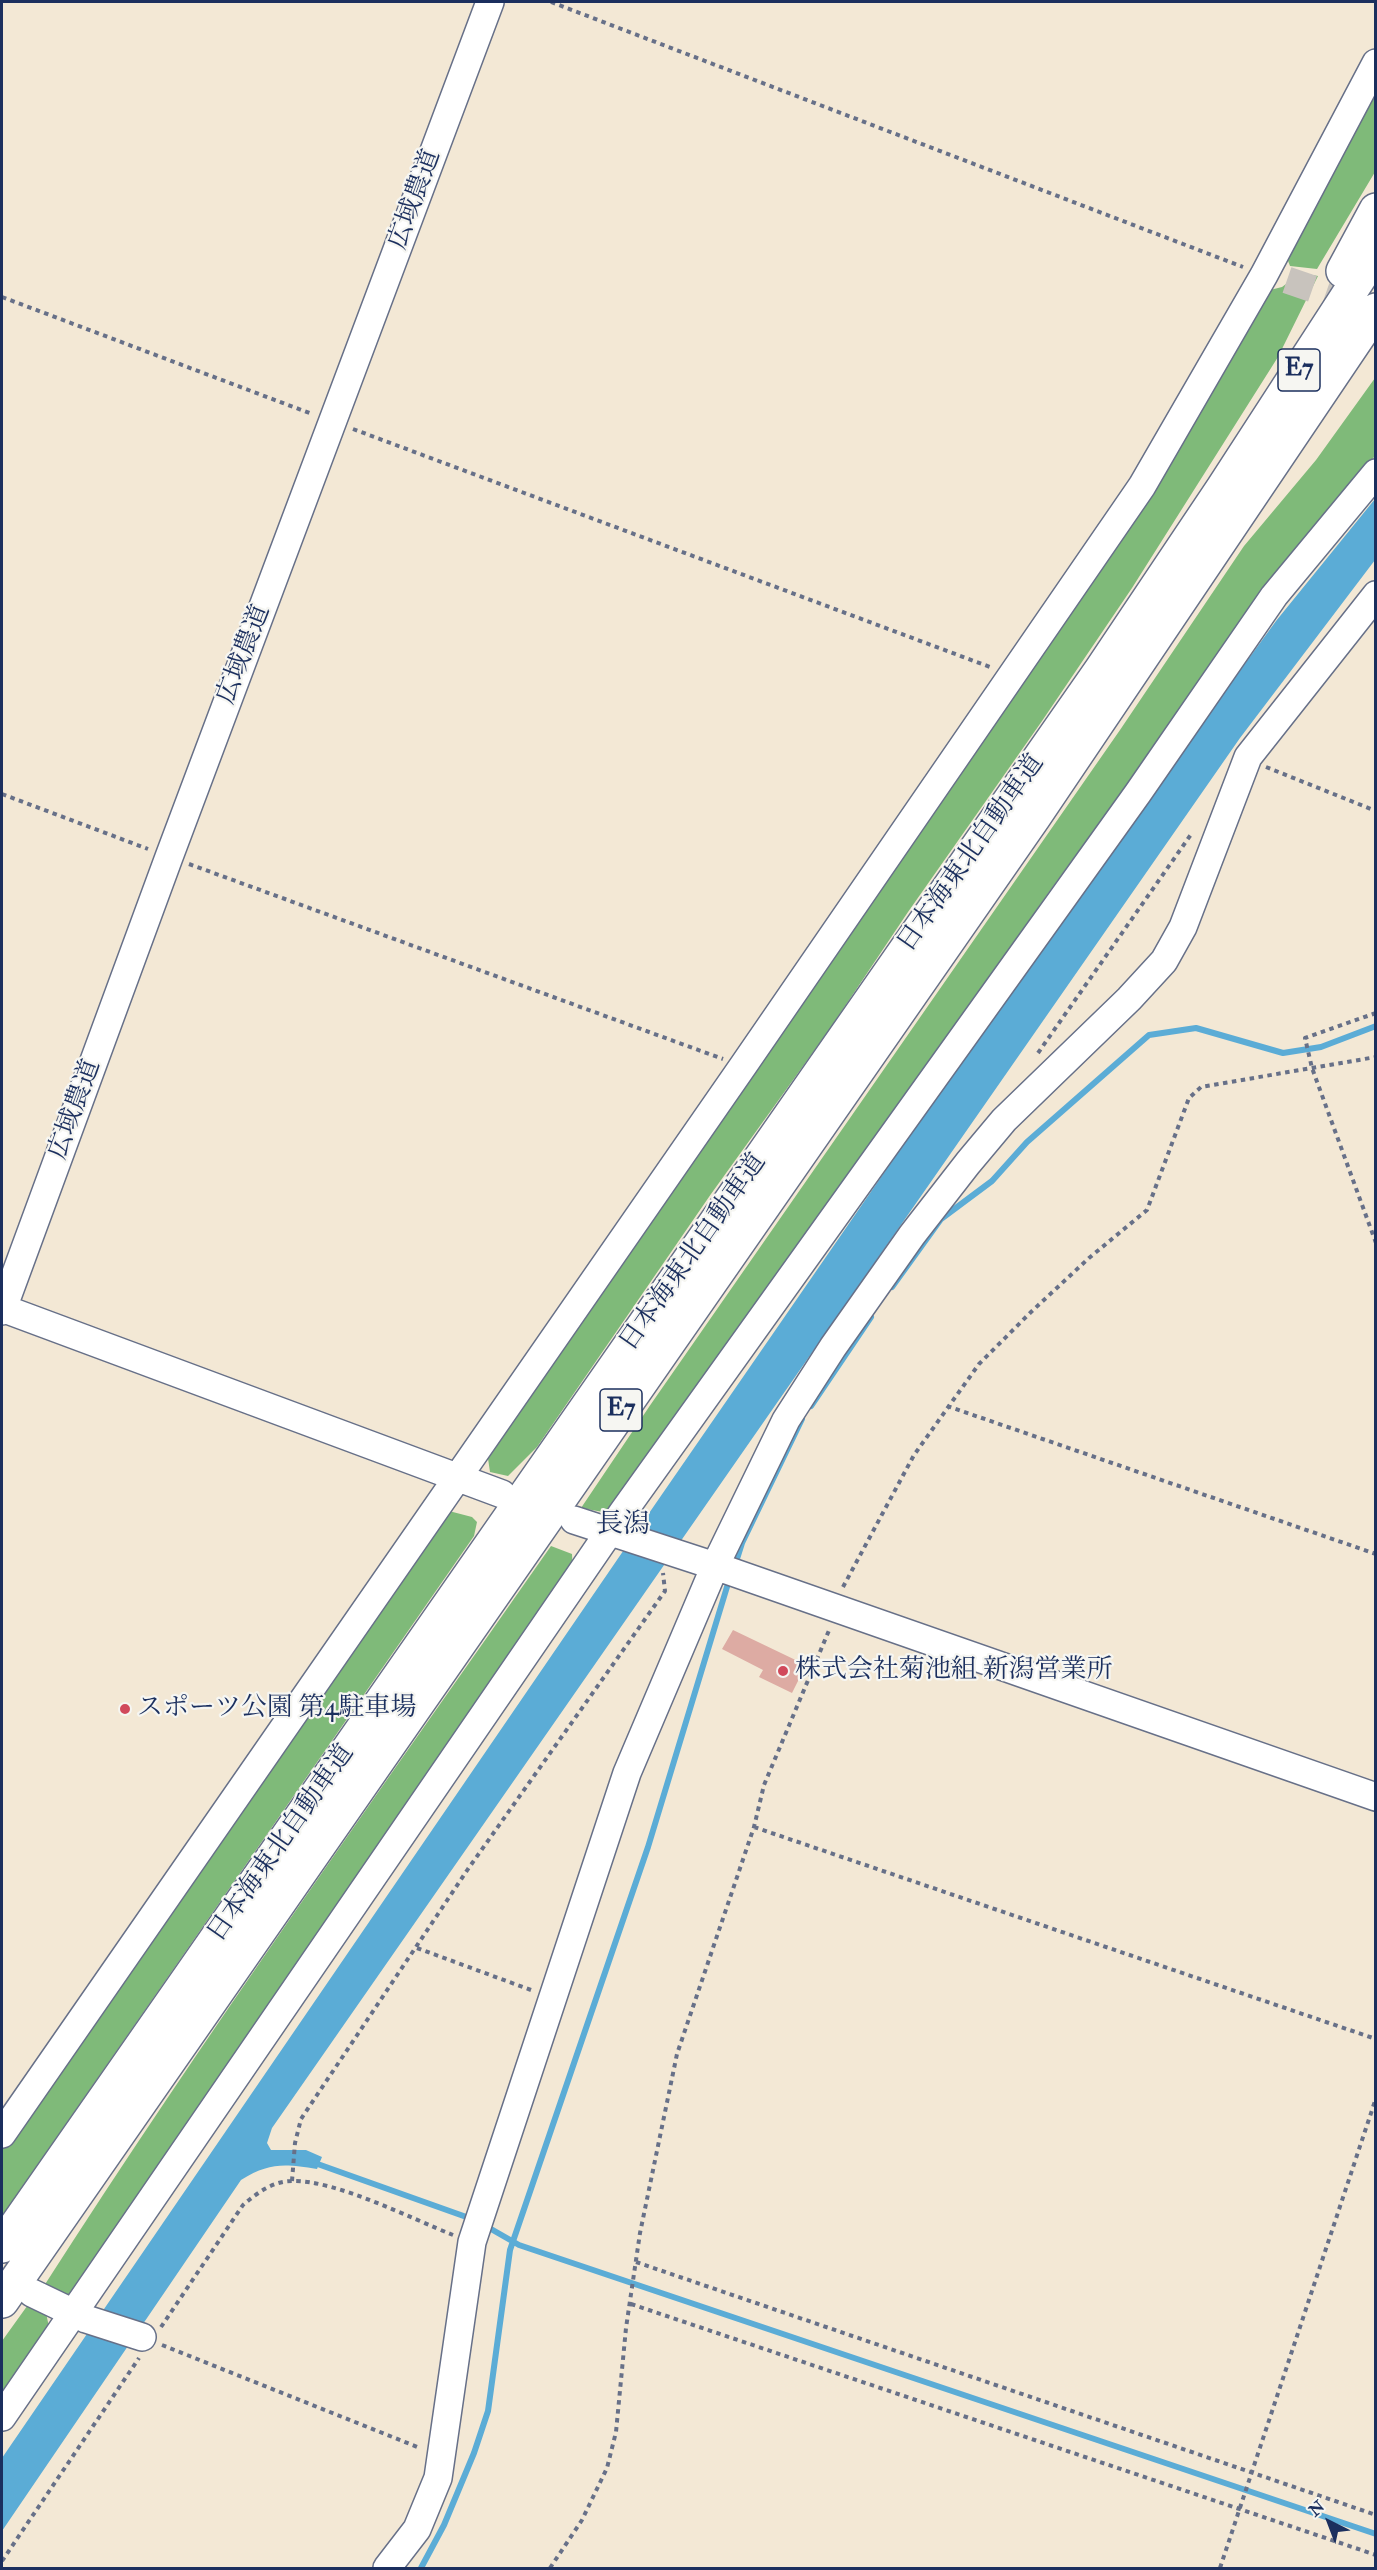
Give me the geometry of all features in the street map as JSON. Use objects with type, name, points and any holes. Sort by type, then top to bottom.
[{"type":"highway","points":[[1223,488],[1376,210]]},
{"type":"highway","name":"日本海東北自動車道","points":[[2,2246],[1101,670],[1223,488],[1376,252]]},
{"type":"highway","name":"日本海東北自動車道","points":[[17,2297],[1013,847],[1376,310]]},
{"type":"highway","points":[[1238,517],[1328,400],[1376,330]]},
{"type":"street","name":"広域農道","points":[[2,1310],[169,857],[490,2]]},
{"type":"street","points":[[2,2133],[743,1066],[1142,486],[1275,277],[1376,63]]},
{"type":"street","points":[[2,2417],[80,2316],[613,1532],[1138,793],[1275,596],[1376,473]]},
{"type":"street","points":[[387,2568],[417,2529],[438,2478],[473,2240],[627,1773],[727,1571],[786,1420],[833,1347],[912,1235],[1004,1120],[1129,999],[1164,961],[1183,927],[1248,757],[1376,595]]},
{"type":"street","points":[[2,1310],[502,1494]]},
{"type":"street","points":[[574,1520],[613,1532],[670,1565],[727,1571],[1376,1797]]},
{"type":"street","points":[[17,2297],[147,2339]]},
{"type":"path","points":[[551,2],[1275,277]]},
{"type":"path","points":[[2,297],[972,660],[1010,677]]},
{"type":"path","points":[[1248,757],[1277,773],[1376,811]]},
{"type":"path","points":[[2,794],[743,1066]]},
{"type":"path","points":[[1031,1062],[1196,829]]},
{"type":"path","points":[[1376,1012],[1305,1038],[1312,1068],[1376,1243]]},
{"type":"path","points":[[550,2568],[582,2520],[607,2468],[616,2432],[626,2328],[640,2233],[677,2054],[754,1827],[764,1785],[838,1611],[844,1586],[914,1455],[948,1406],[1000,1340],[1089,1258],[1147,1210],[1189,1098],[1201,1087],[1376,1057]]},
{"type":"path","points":[[948,1406],[1376,1554]]},
{"type":"path","points":[[292,2181],[295,2143],[301,2119],[468,1869],[664,1591],[670,1565]]},
{"type":"path","points":[[754,1827],[1376,2039]]},
{"type":"path","points":[[417,1948],[552,1997]]},
{"type":"path","points":[[1220,2568],[1376,2098]]},
{"type":"path","points":[[2,2560],[147,2339],[243,2205],[258,2193],[276,2184],[292,2181],[335,2188],[473,2240]]},
{"type":"path","points":[[636,2262],[1376,2515]]},
{"type":"path","points":[[631,2304],[1376,2555]]},
{"type":"path","points":[[147,2339],[442,2456]]},
{"type":"green space","points":[[1375,72],[1375,172],[1317,269],[1290,266],[1285,253]]},
{"type":"green space","points":[[1301,273],[1318,276],[1278,357],[1132,588],[829,1030],[711,1194],[537,1447],[508,1476],[490,1472],[486,1445],[1258,293],[1282,287]]},
{"type":"green space","points":[[1375,378],[1375,456],[1288,557],[1258,604],[1049,892],[614,1514],[581,1508],[1120,730],[1244,546],[1316,460]]},
{"type":"green space","points":[[449,1511],[472,1517],[477,1522],[474,1536],[2,2216],[2,2125]]},
{"type":"green space","points":[[551,1546],[572,1554],[573,1578],[70,2297],[42,2289],[229,2008]]},
{"type":"green space","points":[[30,2302],[46,2313],[51,2336],[2,2408],[2,2341]]},
{"type":"water","points":[[1375,499],[1375,560],[1240,738],[272,2128],[267,2143],[271,2150],[306,2150],[322,2157],[317,2169],[296,2166],[269,2167],[241,2180],[2,2531],[2,2458],[1060,918],[1276,621]]},
{"type":"building","points":[[733,1630],[806,1665],[792,1693],[759,1677],[763,1670],[722,1649]]},
{"type":"waterway","points":[[892,1287],[941,1219],[992,1181],[1027,1142],[1149,1035],[1196,1028],[1283,1053],[1321,1047],[1376,1026]]},
{"type":"waterway","points":[[811,1406],[871,1317]]},
{"type":"waterway","points":[[735,1565],[742,1543],[802,1419]]},
{"type":"waterway","points":[[421,2568],[444,2525],[474,2453],[488,2411],[510,2250],[648,1847],[730,1577]]},
{"type":"waterway","points":[[312,2162],[472,2219]]},
{"type":"waterway","points":[[484,2225],[519,2245],[1376,2534]]},
{"type":"tunnel","points":[[1287,280],[1362,306]]},
{"type":"place","name":"株式会社菊池組 新潟営業所","points":[[783,1671]]},
{"type":"place","name":"スポーツ公園 第4駐車場","points":[[125,1709]]},
{"type":"district","name":"長潟","points":[[623,1526]]}]
